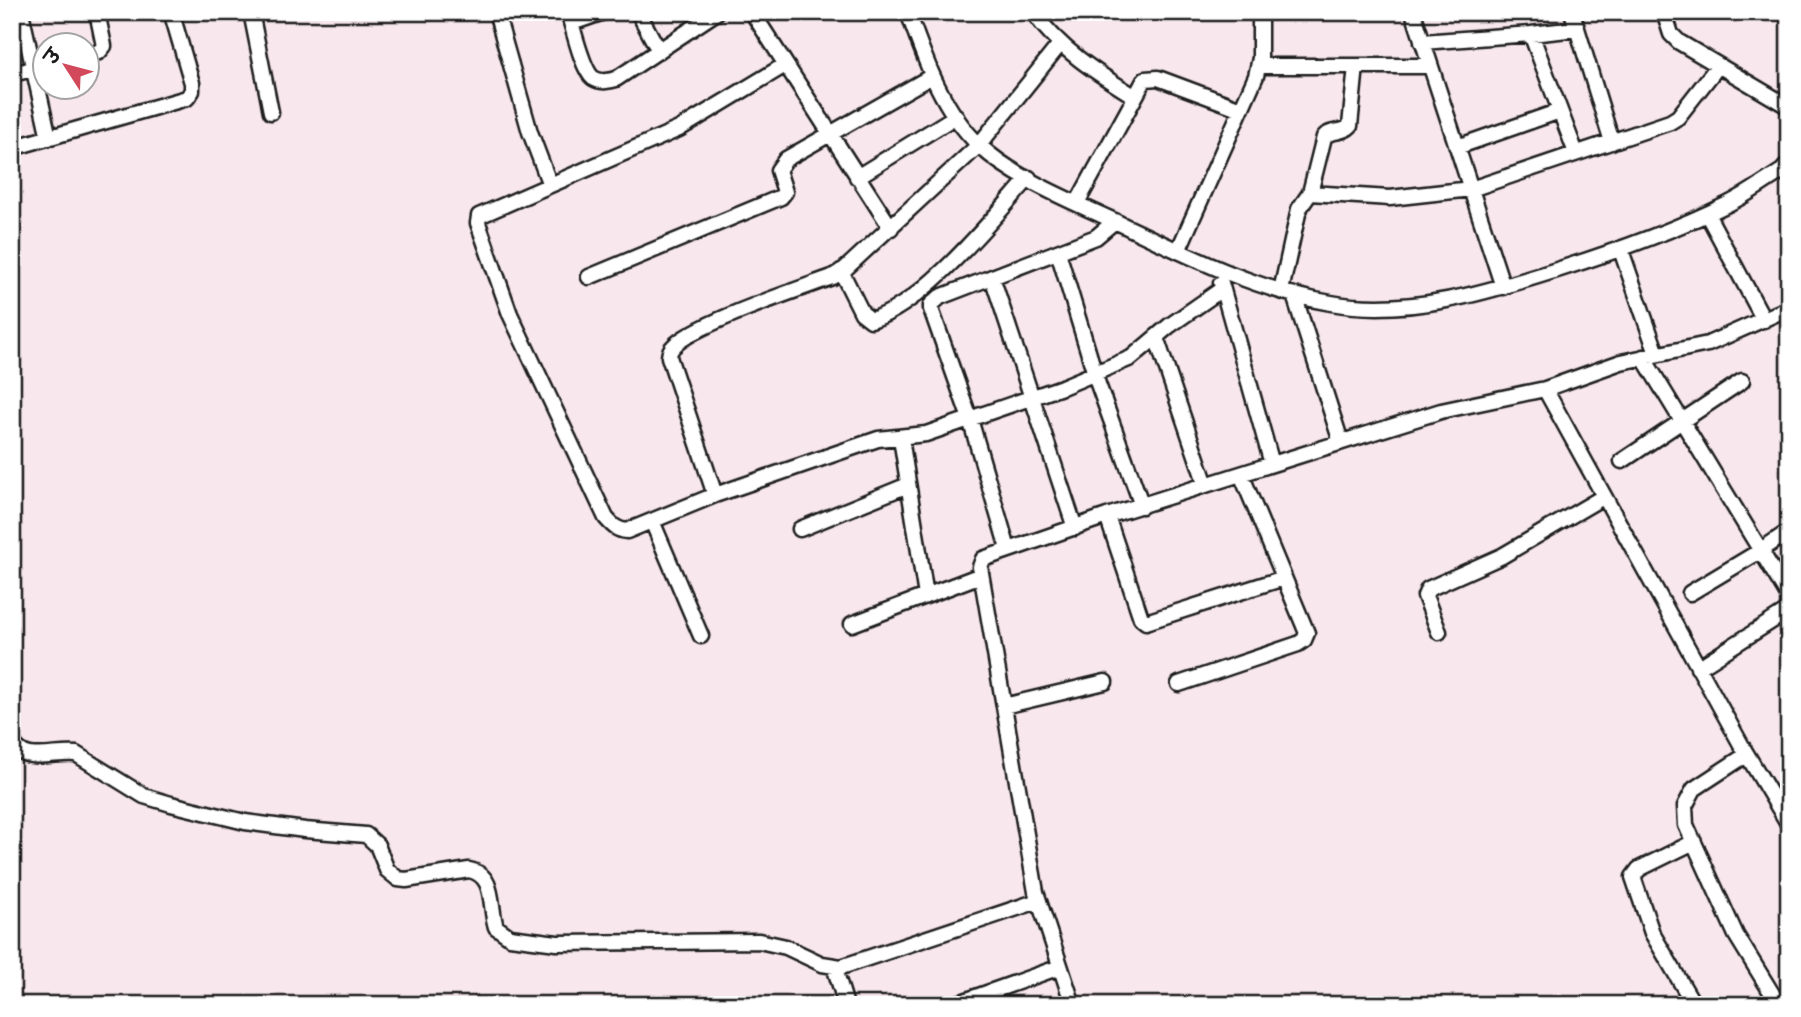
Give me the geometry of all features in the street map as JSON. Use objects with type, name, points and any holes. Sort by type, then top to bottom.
[{"type":"street","points":[[21,12],[32,44]]},
{"type":"street","points":[[97,12],[101,32]]},
{"type":"street","points":[[12,148],[187,98],[192,90],[192,83],[173,12]]},
{"type":"street","points":[[251,12],[271,112]]},
{"type":"street","points":[[496,12],[530,132],[550,185]]},
{"type":"street","points":[[604,12],[570,18],[586,67],[595,79],[604,82],[616,79],[717,12]]},
{"type":"street","points":[[638,12],[659,51]]},
{"type":"street","points":[[752,12],[891,228]]},
{"type":"street","points":[[908,12],[932,76],[956,116],[979,145],[998,160],[1077,203],[1178,251],[1287,293],[1333,304],[1379,307],[1443,301],[1503,287],[1621,250],[1730,203],[1786,171]]},
{"type":"street","points":[[1033,12],[1060,44],[1094,71],[1134,96]]},
{"type":"street","points":[[1178,251],[1259,66],[1259,12]]},
{"type":"street","points":[[1413,12],[1503,287]]},
{"type":"street","points":[[1572,12],[1612,142]]},
{"type":"street","points":[[1664,12],[1671,34],[1679,42],[1789,107]]},
{"type":"street","points":[[1422,42],[1577,29]]},
{"type":"street","points":[[1531,34],[1576,153]]},
{"type":"street","points":[[715,495],[669,357],[670,350],[709,325],[841,271],[979,145],[1060,44]]},
{"type":"street","points":[[785,65],[679,129],[479,216],[478,223],[510,314],[607,518],[621,531],[628,531],[715,495],[878,439],[926,434],[1033,398],[1131,358],[1169,326],[1223,289]]},
{"type":"street","points":[[1259,66],[1430,66]]},
{"type":"street","points":[[1341,442],[1287,293],[1299,209],[1310,193],[1324,137],[1347,130],[1350,126],[1356,66]]},
{"type":"street","points":[[1310,193],[1390,198],[1471,189],[1675,120],[1718,66]]},
{"type":"street","points":[[12,74],[32,70]]},
{"type":"street","points":[[589,277],[781,197],[785,192],[778,170],[783,162],[829,133],[932,76]]},
{"type":"street","points":[[1077,203],[1141,84],[1151,77],[1241,109]]},
{"type":"street","points":[[44,102],[49,138]]},
{"type":"street","points":[[1457,147],[1560,111]]},
{"type":"street","points":[[857,177],[956,116]]},
{"type":"street","points":[[841,271],[862,313],[872,320],[886,316],[911,299],[961,253],[1029,178]]},
{"type":"street","points":[[1707,214],[1764,320]]},
{"type":"street","points":[[931,305],[940,297],[1096,237],[1115,221]]},
{"type":"street","points":[[1621,250],[1650,356],[1680,421],[1789,597]]},
{"type":"street","points":[[1058,251],[1095,373],[1142,506]]},
{"type":"street","points":[[1216,267],[1272,464]]},
{"type":"street","points":[[992,277],[1075,528]]},
{"type":"street","points":[[911,299],[931,305]]},
{"type":"street","points":[[931,305],[970,419],[1007,549]]},
{"type":"street","points":[[1073,1005],[1038,901],[981,575],[982,559],[1107,516],[1459,406],[1545,389],[1621,362],[1708,344],[1789,308]]},
{"type":"street","points":[[1156,337],[1206,485]]},
{"type":"street","points":[[1622,461],[1742,381]]},
{"type":"street","points":[[1545,389],[1746,755],[1789,825]]},
{"type":"street","points":[[901,438],[926,596]]},
{"type":"street","points":[[1179,684],[1298,645],[1304,640],[1306,629],[1241,474]]},
{"type":"street","points":[[800,529],[908,485]]},
{"type":"street","points":[[1439,632],[1425,596],[1428,589],[1502,556],[1604,497]]},
{"type":"street","points":[[1107,516],[1141,618],[1146,622],[1284,578]]},
{"type":"street","points":[[652,521],[701,636]]},
{"type":"street","points":[[1690,593],[1789,531]]},
{"type":"street","points":[[852,624],[981,575]]},
{"type":"street","points":[[1698,668],[1789,610]]},
{"type":"street","points":[[1004,706],[1105,682]]},
{"type":"street","points":[[12,740],[22,754],[30,756],[76,754],[144,796],[170,804],[245,822],[305,831],[366,835],[377,845],[387,870],[398,878],[406,880],[468,870],[477,872],[489,888],[496,927],[510,937],[557,943],[759,941],[786,947],[822,964],[841,967],[1038,901]]},
{"type":"street","points":[[1746,755],[1694,789],[1685,806],[1686,825],[1735,935],[1779,1005]]},
{"type":"street","points":[[1694,842],[1639,869],[1633,880],[1652,933],[1694,1005]]},
{"type":"street","points":[[834,966],[846,1005]]},
{"type":"street","points":[[953,1005],[1060,967]]}]
